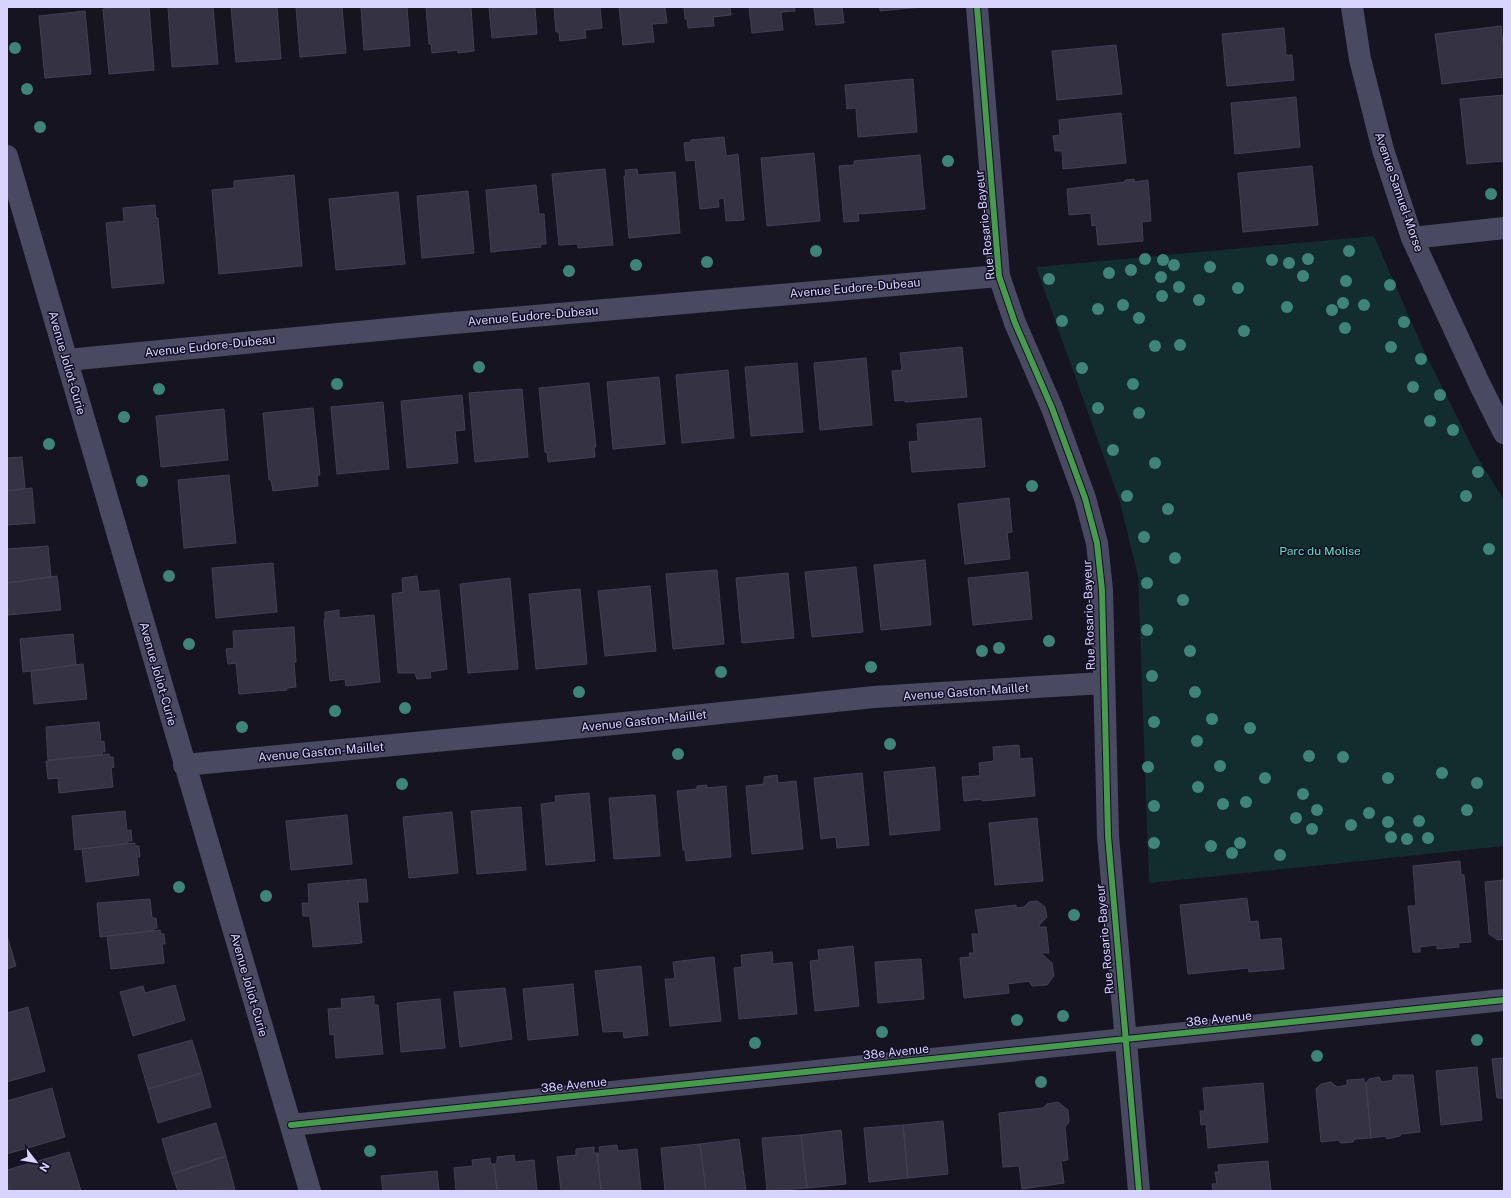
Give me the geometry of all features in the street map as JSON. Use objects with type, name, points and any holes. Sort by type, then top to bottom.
[{"type":"street","name":"Rue Rosario-Bayeur","points":[[977,7],[999,276],[1015,323],[1052,408],[1085,498],[1095,535],[1102,590],[1103,683],[1108,836],[1124,1040],[1139,1191]]},
{"type":"street","name":"Avenue Samuel-Morse","points":[[1352,7],[1360,59],[1383,150],[1412,238],[1480,385],[1504,433]]},
{"type":"street","name":"Avenue Joliot-Curie","points":[[7,156],[184,765],[310,1191]]},
{"type":"street","points":[[1412,238],[1504,228]]},
{"type":"street","name":"Avenue Eudore-Dubeau","points":[[66,360],[442,324],[999,276]]},
{"type":"street","name":"Avenue Gaston-Maillet","points":[[184,765],[874,697],[1103,683]]},
{"type":"street","name":"38e Avenue","points":[[291,1125],[1504,1000]]},
{"type":"green space","name":"Parc du Molise","points":[[1374,236],[1424,351],[1476,455],[1504,500],[1504,846],[1149,883],[1138,576],[1120,502],[1036,267]]},
{"type":"building","points":[[120,7],[149,7],[154,70],[109,74],[103,9]]},
{"type":"building","points":[[168,7],[213,7],[218,64],[172,67]]},
{"type":"building","points":[[231,7],[277,7],[281,59],[236,62]]},
{"type":"building","points":[[296,7],[342,7],[346,53],[300,57]]},
{"type":"building","points":[[361,7],[407,7],[410,46],[364,50]]},
{"type":"building","points":[[426,7],[471,7],[474,51],[458,53],[458,50],[432,53],[431,44],[429,44]]},
{"type":"building","points":[[489,7],[535,7],[537,34],[492,38]]},
{"type":"building","points":[[554,7],[600,7],[602,28],[585,30],[586,38],[560,41],[559,32],[556,32]]},
{"type":"building","points":[[619,7],[665,7],[667,23],[652,24],[654,42],[623,45]]},
{"type":"building","points":[[684,7],[730,7],[731,15],[713,17],[714,26],[688,28],[687,19],[685,19]]},
{"type":"building","points":[[749,7],[794,7],[795,11],[781,12],[783,30],[752,33]]},
{"type":"building","points":[[813,7],[842,7],[844,23],[816,25]]},
{"type":"building","points":[[880,7],[922,7],[880,11]]},
{"type":"building","points":[[85,11],[91,74],[45,78],[39,16]]},
{"type":"building","points":[[1501,26],[1504,51],[1504,77],[1442,84],[1435,34]]},
{"type":"building","points":[[1284,28],[1286,55],[1292,55],[1294,80],[1227,86],[1222,34]]},
{"type":"building","points":[[1116,45],[1122,94],[1057,100],[1052,51]]},
{"type":"building","points":[[913,79],[917,132],[858,137],[856,108],[847,109],[845,85]]},
{"type":"building","points":[[1504,95],[1504,161],[1467,164],[1460,99]]},
{"type":"building","points":[[1296,97],[1300,147],[1235,154],[1231,103]]},
{"type":"building","points":[[1121,113],[1126,163],[1063,169],[1062,151],[1055,151],[1053,136],[1060,135],[1059,120]]},
{"type":"building","points":[[724,137],[726,156],[738,154],[744,220],[726,221],[724,198],[718,199],[719,207],[700,209],[695,160],[686,161],[684,143],[691,142],[691,140]]},
{"type":"building","points":[[814,153],[820,221],[767,226],[761,158]]},
{"type":"building","points":[[920,155],[925,209],[858,214],[859,221],[844,222],[839,166],[854,165],[854,161]]},
{"type":"building","points":[[1312,166],[1318,225],[1243,232],[1238,173]]},
{"type":"building","points":[[605,169],[613,245],[578,248],[578,244],[559,245],[552,174]]},
{"type":"building","points":[[637,169],[638,175],[675,172],[680,233],[629,238],[624,176],[626,176],[625,170]]},
{"type":"building","points":[[294,175],[302,266],[219,274],[212,190],[234,188],[234,181]]},
{"type":"building","points":[[1134,179],[1134,182],[1148,180],[1151,221],[1142,222],[1143,241],[1098,245],[1096,225],[1092,226],[1091,213],[1069,215],[1067,189],[1125,182],[1125,180]]},
{"type":"building","points":[[536,185],[539,214],[544,214],[546,244],[541,244],[541,247],[491,252],[486,190]]},
{"type":"building","points":[[468,191],[474,253],[422,258],[417,196]]},
{"type":"building","points":[[398,192],[405,264],[336,270],[329,199]]},
{"type":"building","points":[[155,205],[156,218],[158,218],[164,283],[112,288],[106,223],[124,221],[123,208]]},
{"type":"building","points":[[962,347],[967,397],[905,402],[905,400],[895,401],[892,371],[902,370],[900,353]]},
{"type":"building","points":[[866,358],[872,425],[820,430],[814,363]]},
{"type":"building","points":[[797,363],[803,432],[751,436],[745,367]]},
{"type":"building","points":[[728,370],[734,438],[682,443],[676,375]]},
{"type":"building","points":[[659,377],[665,444],[613,449],[607,382]]},
{"type":"building","points":[[589,383],[596,447],[594,447],[595,457],[548,462],[547,452],[545,452],[539,388]]},
{"type":"building","points":[[522,389],[528,457],[475,462],[469,393]]},
{"type":"building","points":[[462,395],[465,430],[455,431],[458,463],[407,468],[401,401]]},
{"type":"building","points":[[383,402],[389,469],[337,474],[331,407]]},
{"type":"building","points":[[313,408],[320,475],[317,475],[318,486],[273,491],[271,480],[269,480],[263,413]]},
{"type":"building","points":[[224,409],[228,460],[161,467],[156,416]]},
{"type":"building","points":[[981,418],[985,467],[912,472],[909,442],[918,441],[917,424]]},
{"type":"building","points":[[22,457],[25,488],[7,491],[7,458]]},
{"type":"building","points":[[229,475],[236,543],[184,548],[178,480]]},
{"type":"building","points":[[32,488],[35,523],[7,525],[7,491]]},
{"type":"building","points":[[1009,498],[1012,532],[1007,533],[1010,559],[965,564],[958,504]]},
{"type":"building","points":[[48,546],[51,577],[7,583],[7,549]]},
{"type":"building","points":[[925,560],[931,625],[881,630],[874,565]]},
{"type":"building","points":[[273,563],[277,612],[216,618],[212,568]]},
{"type":"building","points":[[856,567],[863,632],[812,637],[805,572]]},
{"type":"building","points":[[717,570],[724,644],[673,649],[666,574]]},
{"type":"building","points":[[1028,572],[1032,619],[973,625],[968,578]]},
{"type":"building","points":[[788,573],[794,638],[742,643],[736,578]]},
{"type":"building","points":[[57,576],[61,610],[8,615],[7,583]]},
{"type":"building","points":[[417,576],[419,592],[439,590],[447,669],[430,672],[431,678],[417,679],[415,673],[398,673],[392,594],[403,592],[402,578]]},
{"type":"building","points":[[510,578],[518,669],[468,673],[460,584]]},
{"type":"building","points":[[650,586],[656,651],[605,656],[598,591]]},
{"type":"building","points":[[580,589],[587,664],[536,669],[529,594]]},
{"type":"building","points":[[339,610],[339,618],[374,615],[380,682],[346,686],[345,679],[330,681],[324,620],[325,612]]},
{"type":"building","points":[[294,627],[296,687],[287,688],[287,690],[239,694],[236,663],[228,664],[226,649],[234,648],[233,631]]},
{"type":"building","points":[[73,634],[76,665],[23,672],[20,639]]},
{"type":"building","points":[[83,664],[87,699],[34,704],[31,671]]},
{"type":"building","points":[[99,722],[101,742],[104,741],[105,752],[102,752],[102,755],[48,760],[46,727]]},
{"type":"building","points":[[1019,745],[1020,759],[1032,758],[1035,796],[982,801],[982,799],[964,801],[962,777],[980,776],[979,763],[994,761],[993,747]]},
{"type":"building","points":[[109,754],[110,757],[113,757],[114,767],[111,768],[113,787],[59,793],[58,778],[48,779],[46,761]]},
{"type":"building","points":[[935,767],[940,830],[890,835],[884,772]]},
{"type":"building","points":[[862,773],[869,845],[837,848],[836,837],[821,839],[814,778]]},
{"type":"building","points":[[777,775],[778,783],[796,781],[803,849],[752,854],[746,786],[764,784],[764,777]]},
{"type":"building","points":[[707,785],[707,788],[726,786],[731,857],[686,861],[685,850],[683,850],[677,791],[697,789],[697,786]]},
{"type":"building","points":[[589,793],[595,861],[546,865],[541,804],[556,802],[555,796]]},
{"type":"building","points":[[655,795],[660,856],[614,859],[609,798]]},
{"type":"building","points":[[521,807],[526,870],[477,874],[471,811]]},
{"type":"building","points":[[125,811],[127,831],[131,830],[132,841],[128,841],[128,843],[75,850],[72,816]]},
{"type":"building","points":[[452,812],[458,873],[409,878],[403,817]]},
{"type":"building","points":[[347,815],[352,864],[291,870],[286,821]]},
{"type":"building","points":[[1037,818],[1043,881],[995,885],[989,823]]},
{"type":"building","points":[[135,843],[135,846],[139,846],[140,857],[137,857],[139,875],[86,882],[82,849]]},
{"type":"building","points":[[1460,861],[1461,875],[1464,875],[1471,942],[1458,943],[1459,947],[1437,949],[1437,945],[1420,947],[1420,952],[1413,952],[1408,906],[1416,906],[1413,866]]},
{"type":"building","points":[[366,879],[368,902],[358,902],[362,943],[313,947],[310,916],[303,916],[302,903],[309,903],[308,884]]},
{"type":"building","points":[[1504,880],[1504,939],[1498,940],[1489,934],[1485,882]]},
{"type":"building","points":[[1247,898],[1250,922],[1258,921],[1260,940],[1281,938],[1284,969],[1249,972],[1248,968],[1188,974],[1180,905]]},
{"type":"building","points":[[150,899],[152,918],[156,918],[157,928],[153,929],[153,931],[100,937],[97,903]]},
{"type":"building","points":[[1037,901],[1045,907],[1047,917],[1039,925],[1039,927],[1046,927],[1049,953],[1041,953],[1052,963],[1054,976],[1047,985],[1032,986],[1029,981],[1008,984],[1009,993],[964,998],[960,958],[970,957],[969,953],[974,953],[972,934],[979,934],[975,910],[1016,905],[1016,908],[1024,907],[1029,902]]},
{"type":"building","points":[[160,930],[161,934],[164,934],[165,944],[162,944],[164,963],[111,969],[107,936]]},
{"type":"building","points":[[7,936],[16,966],[7,969]]},
{"type":"building","points":[[853,946],[859,1006],[815,1011],[810,961],[819,960],[818,950]]},
{"type":"building","points":[[772,952],[773,964],[792,962],[797,1014],[739,1019],[734,968],[742,967],[741,955]]},
{"type":"building","points":[[714,957],[721,1021],[670,1026],[665,979],[675,979],[673,962]]},
{"type":"building","points":[[921,959],[924,999],[878,1003],[875,962]]},
{"type":"building","points":[[641,966],[648,1035],[624,1038],[623,1031],[603,1032],[595,971]]},
{"type":"building","points":[[573,984],[578,1035],[528,1040],[523,989]]},
{"type":"building","points":[[175,985],[185,1020],[133,1036],[120,992],[143,986],[145,993]]},
{"type":"building","points":[[505,988],[512,1039],[460,1047],[454,992]]},
{"type":"building","points":[[374,996],[374,1005],[378,1005],[383,1054],[336,1058],[334,1034],[330,1035],[328,1009],[342,1008],[341,999]]},
{"type":"building","points":[[440,999],[445,1048],[401,1052],[397,1003]]},
{"type":"building","points":[[28,1007],[45,1071],[7,1082],[7,1013]]},
{"type":"building","points":[[192,1040],[202,1073],[148,1089],[138,1055]]},
{"type":"building","points":[[1504,1058],[1504,1098],[1497,1098],[1492,1059]]},
{"type":"building","points":[[1477,1067],[1482,1120],[1441,1125],[1436,1071]]},
{"type":"building","points":[[202,1073],[211,1107],[158,1123],[148,1089]]},
{"type":"building","points":[[1393,1075],[1413,1075],[1420,1132],[1401,1134],[1400,1136],[1387,1139],[1385,1136],[1371,1138],[1366,1083],[1369,1079],[1379,1077],[1382,1082],[1393,1080]]},
{"type":"building","points":[[1364,1079],[1364,1083],[1366,1083],[1371,1138],[1355,1139],[1353,1142],[1341,1143],[1338,1140],[1321,1142],[1316,1089],[1321,1084],[1331,1082],[1337,1087],[1347,1085],[1347,1080]]},
{"type":"building","points":[[1263,1083],[1268,1142],[1208,1148],[1206,1124],[1201,1125],[1200,1111],[1205,1111],[1203,1088]]},
{"type":"building","points":[[52,1088],[65,1137],[7,1154],[7,1101]]},
{"type":"building","points":[[1058,1102],[1068,1110],[1069,1122],[1065,1127],[1068,1160],[1061,1161],[1064,1183],[1022,1189],[1019,1166],[1003,1167],[999,1113],[1043,1108],[1047,1104]]},
{"type":"building","points":[[943,1121],[948,1174],[908,1178],[903,1125]]},
{"type":"building","points":[[216,1123],[226,1156],[172,1174],[162,1139]]},
{"type":"building","points":[[903,1125],[908,1178],[869,1182],[864,1128]]},
{"type":"building","points":[[841,1130],[846,1184],[807,1188],[801,1135]]},
{"type":"building","points":[[801,1135],[807,1188],[767,1191],[762,1138]]},
{"type":"building","points":[[739,1139],[746,1191],[706,1191],[700,1144]]},
{"type":"building","points":[[700,1144],[706,1191],[665,1191],[661,1148]]},
{"type":"building","points":[[617,1145],[618,1151],[637,1149],[641,1191],[601,1191],[597,1153],[600,1153],[599,1147]]},
{"type":"building","points":[[594,1147],[594,1153],[597,1153],[601,1191],[561,1191],[557,1157],[576,1155],[576,1149]]},
{"type":"building","points":[[69,1152],[81,1191],[8,1191],[7,1170]]},
{"type":"building","points":[[514,1155],[515,1162],[534,1160],[537,1191],[497,1191],[494,1164],[497,1163],[497,1157]]},
{"type":"building","points":[[226,1156],[235,1190],[178,1191],[172,1174]]},
{"type":"building","points":[[490,1158],[491,1164],[494,1164],[497,1191],[456,1191],[454,1168],[473,1166],[472,1160]]},
{"type":"building","points":[[1268,1161],[1271,1191],[1213,1191],[1212,1184],[1217,1184],[1215,1172],[1219,1172],[1218,1165]]},
{"type":"building","points":[[437,1171],[439,1191],[383,1191],[381,1176]]},
{"type":"cycle path","points":[[977,7],[999,276],[1015,323],[1052,408],[1085,498],[1097,543],[1102,590],[1108,836],[1139,1191]]},
{"type":"cycle path","points":[[291,1125],[1504,1000]]}]
